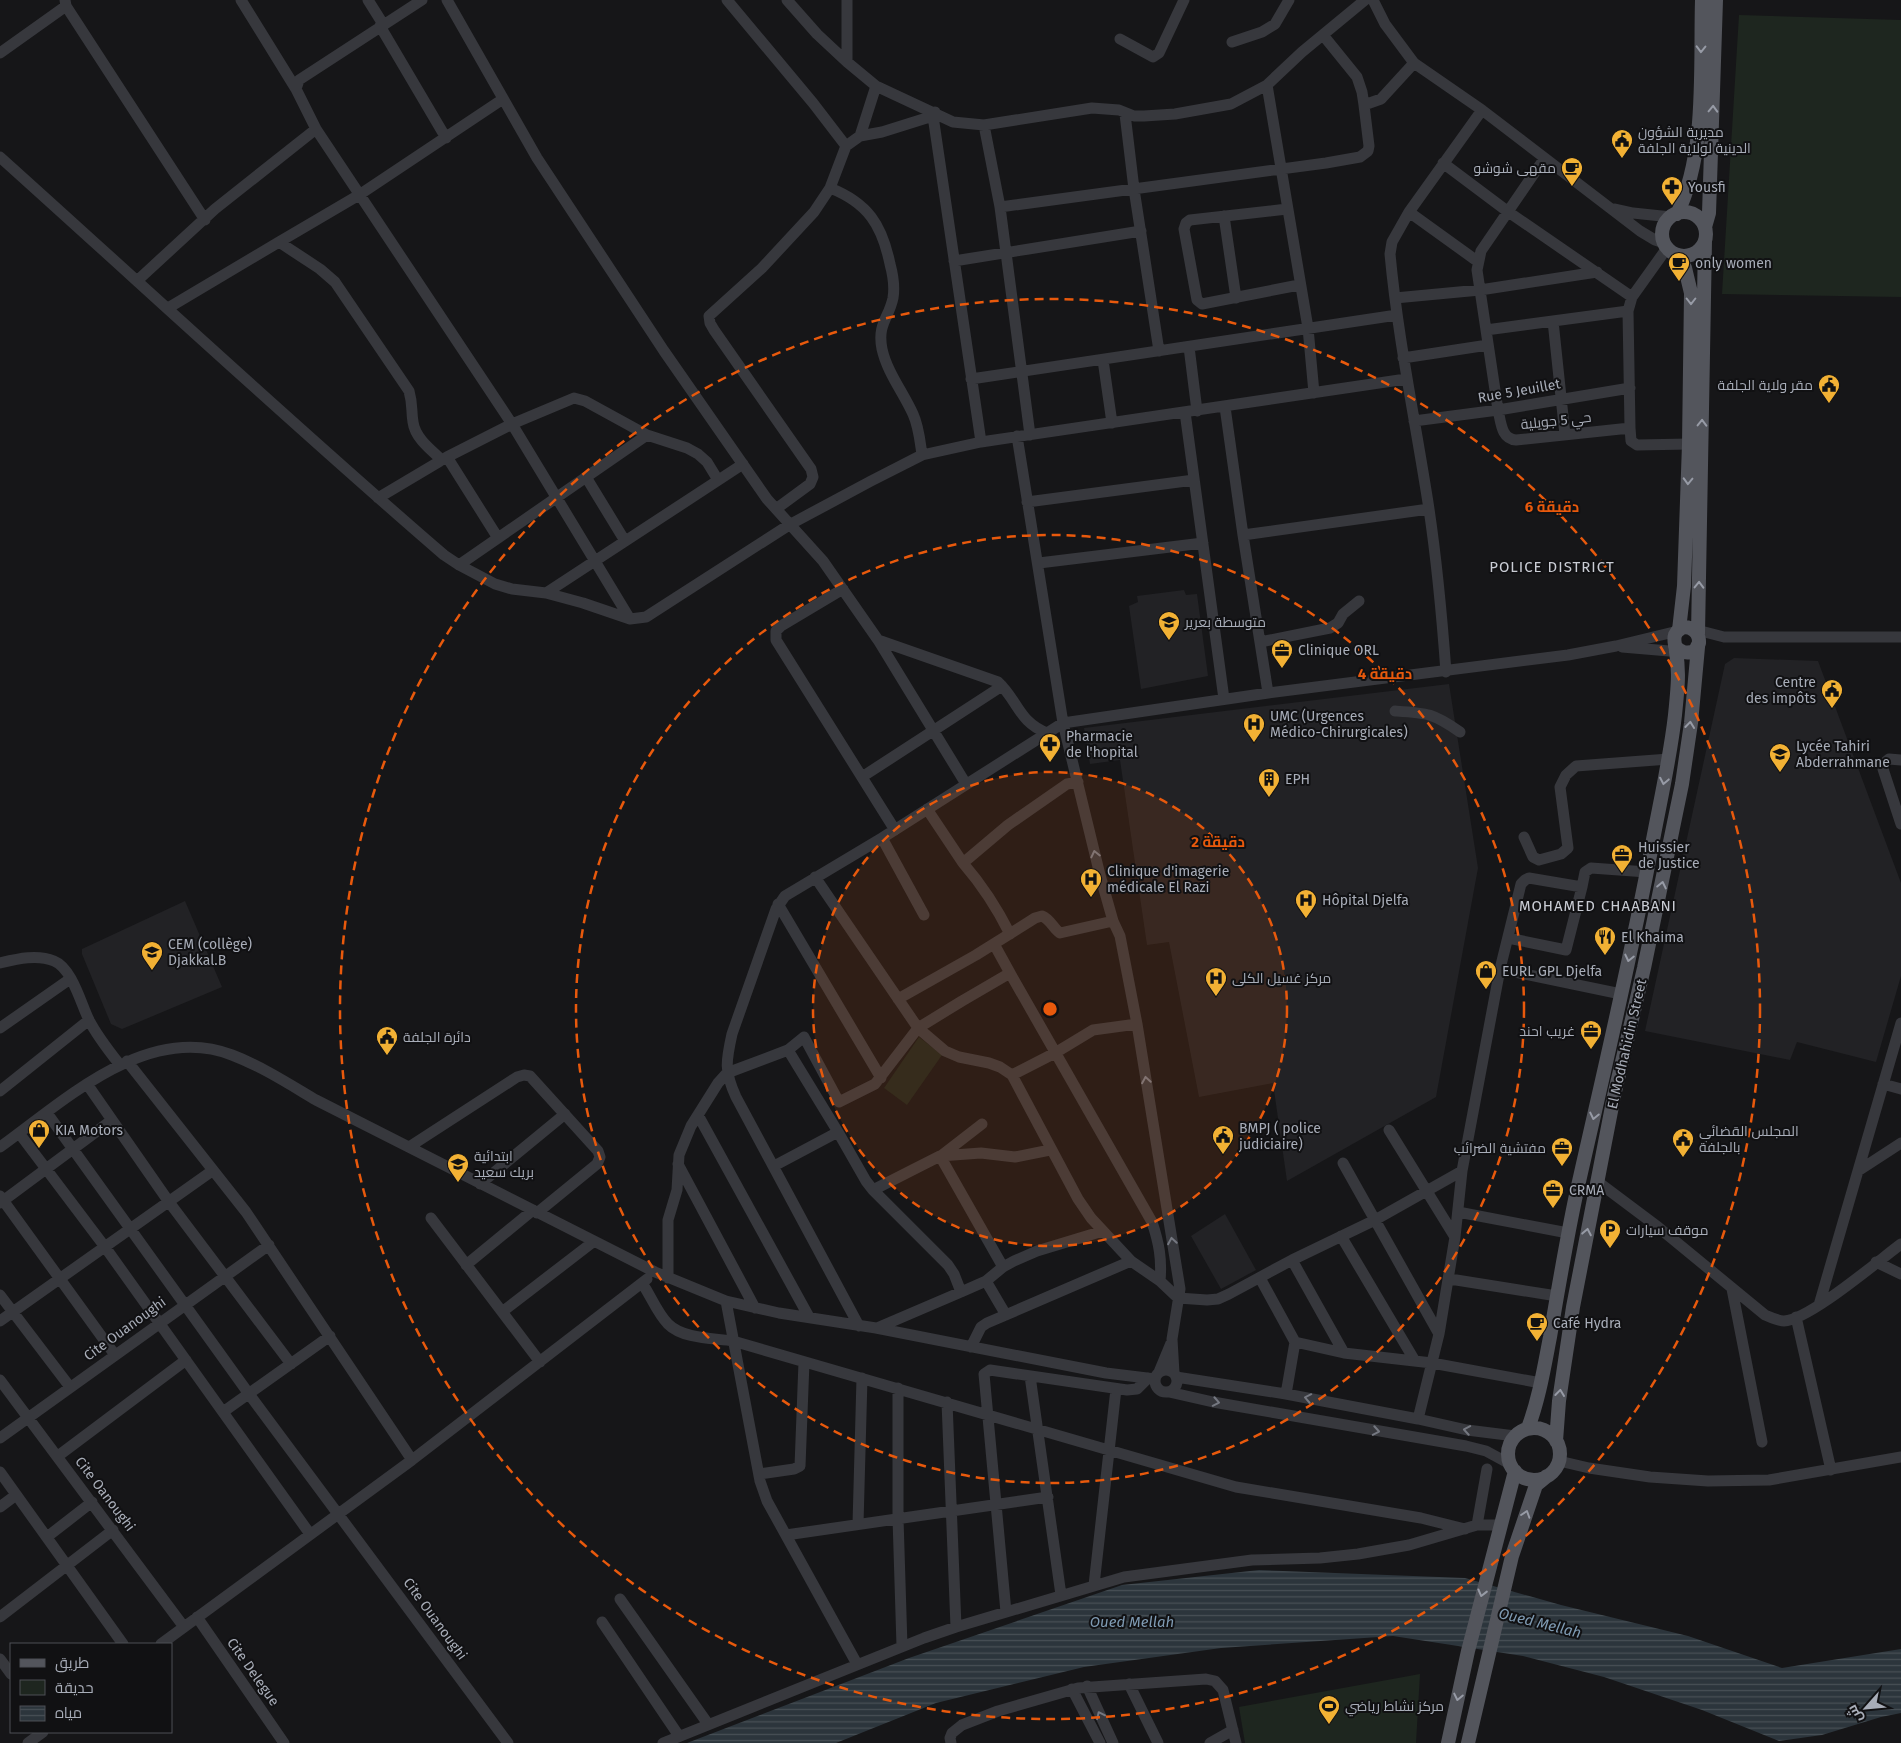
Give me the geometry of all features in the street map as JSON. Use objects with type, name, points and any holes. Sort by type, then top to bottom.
[{"type":"main road","points":[[1678,630],[1686,627],[1697,637],[1690,653],[1678,650],[1674,636],[1678,630],[1684,586],[1692,292],[1685,268],[1669,249],[1663,228],[1685,198],[1697,134],[1702,0]]},
{"type":"main road","name":"El Modhahidin Street","points":[[1556,1441],[1565,1357],[1614,1096],[1673,834],[1686,757],[1697,637],[1705,234],[1709,213],[1716,0]]},
{"type":"main road","points":[[1669,249],[1684,256],[1697,252],[1705,234],[1697,216],[1684,212],[1674,215]]},
{"type":"main road","name":"El Modhahidin Street","points":[[1528,1428],[1541,1383],[1568,1233],[1647,872],[1668,759],[1677,688],[1678,650]]},
{"type":"main road","points":[[1448,1743],[1512,1467],[1509,1449],[1515,1436],[1528,1428],[1544,1430],[1556,1441],[1560,1454],[1559,1461],[1556,1467],[1536,1485],[1512,1556],[1468,1743]]},
{"type":"main road","points":[[1512,1467],[1522,1476],[1530,1479],[1547,1476]]},
{"type":"street","points":[[241,0],[296,89],[316,129],[512,424],[630,619]]},
{"type":"street","points":[[368,0],[446,138]]},
{"type":"street","points":[[296,89],[299,80],[422,0]]},
{"type":"street","points":[[447,0],[537,158],[664,351],[776,509],[822,561],[843,589],[878,640],[966,784]]},
{"type":"street","points":[[727,0],[814,104],[846,146]]},
{"type":"street","points":[[788,0],[817,34],[876,86],[953,122],[984,125],[1092,108],[1119,110],[1134,116],[1144,116],[1205,110],[1231,104],[1267,85],[1302,52],[1365,0]]},
{"type":"street","points":[[847,0],[847,62]]},
{"type":"street","points":[[1120,39],[1153,57],[1156,56],[1159,54],[1184,0]]},
{"type":"street","points":[[1232,42],[1262,32],[1275,24],[1289,0]]},
{"type":"street","points":[[1373,0],[1384,24],[1414,63],[1482,110],[1640,231],[1669,249],[1632,297],[1628,311],[1630,428],[1632,441],[1637,445],[1689,444]]},
{"type":"street","points":[[0,53],[65,3],[205,220]]},
{"type":"street","points":[[1000,207],[1326,163],[1365,155],[1369,146],[1362,92],[1358,78],[1322,35]]},
{"type":"street","points":[[1364,105],[1381,99],[1414,63]]},
{"type":"street","points":[[1267,85],[1299,285],[1308,328],[1314,393]]},
{"type":"street","points":[[860,136],[876,86]]},
{"type":"street","points":[[168,308],[359,195],[503,99]]},
{"type":"street","points":[[1446,672],[1438,579],[1429,509],[1406,379],[1390,254],[1392,242],[1409,212],[1482,110]]},
{"type":"street","points":[[776,509],[810,484],[813,477],[812,469],[714,330],[709,316],[762,268],[814,212],[830,188],[846,146],[860,136],[882,132],[934,114]]},
{"type":"street","points":[[934,114],[981,442]]},
{"type":"street","points":[[1126,114],[1134,189],[1159,351]]},
{"type":"street","points":[[984,125],[1000,207],[1030,435]]},
{"type":"street","points":[[138,280],[215,209],[316,129]]},
{"type":"street","points":[[0,157],[378,498],[444,555],[495,584],[512,589],[546,593],[635,620],[646,617],[789,525],[922,455],[1018,436],[1226,407],[1406,379]]},
{"type":"street","name":"حي 5 جويلية","points":[[1544,159],[1481,251],[1478,261],[1477,270],[1488,345],[1498,410],[1504,433],[1511,440],[1630,428]]},
{"type":"street","points":[[1443,163],[1507,211],[1632,297]]},
{"type":"street","points":[[830,188],[857,202],[881,231],[894,284],[893,299],[884,320],[881,337],[882,349],[889,368],[914,416],[922,455]]},
{"type":"street","points":[[1611,208],[1633,214],[1674,215]]},
{"type":"street","points":[[1287,209],[1190,220],[1186,223],[1184,229],[1199,303],[1204,305],[1299,285]]},
{"type":"street","points":[[1409,212],[1478,261]]},
{"type":"street","points":[[1224,216],[1236,298]]},
{"type":"street","points":[[954,261],[1141,230]]},
{"type":"street","points":[[279,242],[320,269],[335,282],[409,391],[413,403],[412,422],[416,432],[432,452],[445,459],[498,538]]},
{"type":"street","points":[[1395,298],[1480,290],[1597,272]]},
{"type":"street","points":[[1486,330],[1628,311]]},
{"type":"street","points":[[971,379],[1397,315]]},
{"type":"street","points":[[1553,321],[1566,435]]},
{"type":"street","points":[[1403,358],[1488,345]]},
{"type":"street","points":[[1189,347],[1194,480],[1224,699]]},
{"type":"street","points":[[1103,360],[1112,423]]},
{"type":"street","name":"Rue 5 Jeuillet","points":[[1414,421],[1498,410],[1630,388]]},
{"type":"street","points":[[378,498],[445,459],[512,424],[574,398],[585,401],[647,435],[687,448],[698,454],[718,480]]},
{"type":"street","points":[[1226,407],[1242,535],[1268,693]]},
{"type":"street","points":[[459,565],[647,435]]},
{"type":"street","points":[[1018,436],[1063,723],[1113,921],[1120,936],[1137,1024],[1179,1293],[1172,1339],[1177,1384],[1169,1392]]},
{"type":"street","points":[[546,593],[743,464]]},
{"type":"street","points":[[586,477],[625,541]]},
{"type":"street","points":[[1027,502],[1194,480]]},
{"type":"street","points":[[1242,535],[1429,509]]},
{"type":"street","points":[[1039,563],[1203,543]]},
{"type":"street","points":[[843,589],[781,626],[776,630],[776,640],[895,830]]},
{"type":"street","points":[[1260,642],[1330,628],[1338,623],[1343,614],[1359,601]]},
{"type":"street","points":[[859,1326],[736,1097],[727,1073],[728,1051],[732,1034],[778,904],[785,896],[895,830],[1063,723],[1268,693],[1446,672],[1568,655],[1616,646],[1678,630]]},
{"type":"street","points":[[1697,637],[1901,637]]},
{"type":"street","points":[[878,640],[998,682],[1007,691],[1025,720],[1047,733]]},
{"type":"street","points":[[1616,646],[1678,650]]},
{"type":"street","points":[[862,777],[1002,686]]},
{"type":"street","points":[[1395,711],[1428,713],[1442,719],[1460,732]]},
{"type":"street","points":[[1524,837],[1533,857],[1539,860],[1561,854],[1568,848],[1560,787],[1571,769],[1576,766],[1668,759]]},
{"type":"street","points":[[1901,760],[1885,760],[1884,770],[1901,824]]},
{"type":"street","points":[[963,863],[1008,825],[1068,784],[1078,782]]},
{"type":"street","points":[[927,808],[963,863],[979,881],[993,902],[1010,934]]},
{"type":"street","points":[[882,838],[924,915]]},
{"type":"street","points":[[1508,938],[1566,950],[1585,872],[1592,868],[1647,872]]},
{"type":"street","points":[[815,877],[918,1028],[945,1051],[959,1057],[989,1063],[1000,1067],[1012,1075],[1050,1150],[1078,1199],[1103,1231],[1131,1261],[1179,1293],[1207,1300],[1218,1299],[1292,1260],[1375,1220],[1462,1171]]},
{"type":"street","points":[[1418,1419],[1440,1334],[1456,1237],[1462,1171],[1500,969],[1521,884],[1529,878],[1582,887]]},
{"type":"street","points":[[778,904],[881,1078]]},
{"type":"street","points":[[898,999],[994,944],[1035,918],[1042,916],[1047,918],[1060,933],[1113,921]]},
{"type":"street","points":[[994,944],[1152,1222],[1159,1242],[1162,1261],[1160,1281]]},
{"type":"street","points":[[0,963],[28,957],[53,960],[62,966],[82,1000],[89,1020],[246,1212],[412,1460]]},
{"type":"street","points":[[1500,969],[1621,994]]},
{"type":"street","points":[[825,1109],[868,1089],[881,1078],[918,1028],[1010,973]]},
{"type":"street","points":[[0,1028],[70,979]]},
{"type":"street","points":[[0,1091],[89,1020]]},
{"type":"street","points":[[1819,1305],[1883,1084],[1899,1036],[1901,1023]]},
{"type":"street","points":[[1012,1075],[1055,1053],[1093,1030],[1137,1024]]},
{"type":"street","points":[[668,1278],[668,1220],[677,1190],[680,1149],[698,1115],[718,1083],[727,1073],[788,1050],[804,1037],[839,1102]]},
{"type":"street","points":[[0,1147],[87,1084],[124,1063],[176,1047],[201,1047],[232,1055],[593,1242],[654,1272],[726,1301],[1106,1373],[1154,1377]]},
{"type":"street","points":[[788,1050],[825,1109],[866,1181],[948,1265],[954,1274],[961,1292]]},
{"type":"street","points":[[409,1148],[518,1077],[524,1075],[530,1076],[537,1081],[598,1151],[600,1161],[466,1265]]},
{"type":"street","points":[[87,1084],[169,1202],[291,1364]]},
{"type":"street","points":[[1883,1084],[1901,1088]]},
{"type":"street","name":"Cite Ouanoughi","points":[[47,1113],[249,1394],[508,1743]]},
{"type":"street","points":[[480,1184],[565,1114]]},
{"type":"street","points":[[698,1115],[809,1317]]},
{"type":"street","points":[[112,1120],[47,1170],[1,1200],[61,1278],[115,1355]]},
{"type":"street","points":[[873,1190],[940,1156],[982,1124]]},
{"type":"street","points":[[1389,1130],[1456,1237]]},
{"type":"street","points":[[774,1166],[838,1132]]},
{"type":"street","points":[[20,1133],[105,1247],[310,1534]]},
{"type":"street","points":[[1858,1171],[1901,1144]]},
{"type":"street","points":[[940,1156],[982,1153],[1015,1157],[1050,1150]]},
{"type":"street","points":[[940,1156],[1002,1267]]},
{"type":"street","points":[[1344,1163],[1440,1334]]},
{"type":"street","points":[[678,1164],[755,1308]]},
{"type":"street","points":[[0,1321],[212,1171]]},
{"type":"street","points":[[1598,1182],[1658,1227],[1765,1315],[1783,1321],[1796,1317],[1819,1305],[1901,1244]]},
{"type":"street","points":[[1458,1212],[1568,1233]]},
{"type":"street","points":[[431,1218],[540,1362]]},
{"type":"street","points":[[876,1328],[986,1281],[1002,1267],[1037,1251],[1103,1231]]},
{"type":"street","points":[[1342,1236],[1414,1360]]},
{"type":"street","points":[[502,1312],[593,1242]]},
{"type":"street","name":"Cite Ouanoughi","points":[[0,1438],[159,1322],[269,1245]]},
{"type":"street","points":[[1292,1260],[1344,1353]]},
{"type":"street","points":[[971,1347],[982,1327],[1131,1261]]},
{"type":"street","points":[[1876,1262],[1901,1274]]},
{"type":"street","points":[[161,1643],[412,1460],[642,1284],[654,1272]]},
{"type":"street","points":[[1260,1278],[1295,1342],[1286,1394]]},
{"type":"street","points":[[1450,1279],[1557,1296]]},
{"type":"street","points":[[986,1281],[1006,1315]]},
{"type":"street","points":[[642,1284],[670,1326],[685,1334],[732,1341],[1038,1428],[1236,1487],[1421,1518],[1465,1529]]},
{"type":"street","points":[[1732,1289],[1762,1442]]},
{"type":"street","points":[[0,1295],[70,1387]]},
{"type":"street","points":[[726,1301],[732,1341],[759,1474],[767,1501],[858,1664]]},
{"type":"street","points":[[1796,1317],[1831,1470]]},
{"type":"street","points":[[223,1412],[330,1336]]},
{"type":"street","points":[[1172,1339],[1154,1377],[1157,1388],[1161,1391],[1260,1411],[1466,1446],[1486,1451],[1512,1467]]},
{"type":"street","points":[[1295,1342],[1344,1353],[1432,1362],[1541,1383]]},
{"type":"street","points":[[58,1456],[186,1360]]},
{"type":"street","points":[[759,1474],[794,1469],[801,1464],[804,1362]]},
{"type":"street","points":[[1006,1612],[984,1374],[987,1371],[1128,1390],[1137,1388],[1167,1370],[1175,1375],[1286,1394],[1466,1430],[1515,1436]]},
{"type":"street","points":[[1030,1376],[1061,1595]]},
{"type":"street","points":[[858,1524],[862,1378]]},
{"type":"street","name":"Cite Oanoughi","points":[[0,1380],[184,1626]]},
{"type":"street","points":[[898,1388],[898,1518],[902,1646]]},
{"type":"street","points":[[1094,1585],[1116,1389]]},
{"type":"street","points":[[947,1402],[956,1627]]},
{"type":"street","points":[[1559,1461],[1589,1468],[1650,1477],[1708,1481],[1770,1480],[1901,1457]]},
{"type":"street","points":[[1478,1525],[1487,1469]]},
{"type":"street","points":[[0,1472],[122,1643]]},
{"type":"street","points":[[0,1507],[16,1494]]},
{"type":"street","points":[[786,1535],[950,1510],[1048,1498]]},
{"type":"street","points":[[47,1537],[92,1502]]},
{"type":"street","points":[[663,1743],[902,1646],[956,1627],[1124,1577],[1252,1560],[1320,1558],[1358,1554],[1409,1545],[1478,1525],[1499,1525]]},
{"type":"street","points":[[0,1617],[112,1530]]},
{"type":"street","points":[[620,1600],[708,1724]]},
{"type":"street","name":"Cite Delegue","points":[[197,1617],[284,1743]]},
{"type":"street","points":[[602,1622],[679,1736]]},
{"type":"street","points":[[0,1659],[10,1673]]},
{"type":"street","points":[[951,1743],[952,1733],[962,1725],[998,1711],[1072,1689],[1087,1686],[1206,1679],[1216,1681],[1223,1690],[1236,1743]]},
{"type":"street","points":[[1129,1684],[1158,1743]]},
{"type":"street","points":[[1087,1686],[1113,1743]]},
{"type":"street","points":[[1072,1689],[1100,1743]]},
{"type":"street","points":[[1210,1743],[1234,1730]]},
{"type":"street","points":[[28,1743],[42,1733]]},
{"type":"shaded area","name":"متوسطة بعرير","points":[[1184,590],[1186,595],[1197,594],[1208,676],[1141,689],[1129,606],[1138,602],[1137,596]]},
{"type":"shaded area","name":"Lycée Tahiri Abderrahmane","points":[[1734,658],[1818,661],[1901,883],[1901,976],[1876,1062],[1797,1042],[1790,1060],[1645,1031],[1725,664]]},
{"type":"shaded area","name":"Hôpital Djelfa","points":[[1449,684],[1478,868],[1436,1097],[1287,1181],[1273,1083],[1199,1097],[1169,942],[1147,945],[1120,760],[1090,764],[1084,728]]},
{"type":"shaded area","name":"CEM (collège) Djakkal.B","points":[[185,901],[222,987],[122,1029],[111,1024],[82,954],[82,949]]},
{"type":"shaded area","points":[[1225,1214],[1256,1270],[1221,1289],[1191,1236]]},
{"type":"green space","points":[[1739,15],[1901,20],[1901,297],[1722,294]]},
{"type":"green space","points":[[919,1037],[942,1055],[907,1105],[884,1088]]},
{"type":"green space","name":"مركز نشاط رياضي","points":[[1420,1674],[1416,1743],[1245,1743],[1239,1707]]},
{"type":"water","name":"Oued Mellah","points":[[1259,1570],[1465,1578],[1561,1605],[1688,1636],[1782,1668],[1901,1649],[1901,1713],[1881,1717],[1822,1735],[1779,1741],[1702,1710],[1604,1677],[1523,1656],[1393,1636],[1221,1648],[1084,1667],[936,1703],[836,1743],[687,1743],[909,1658],[1122,1585]]},
{"type":"place","name":"مديرية الشؤون الدينية لولاية الجلفة","points":[[1622,159]]},
{"type":"place","name":"مقهى شوشو","points":[[1572,187]]},
{"type":"place","name":"Yousfi","points":[[1672,206]]},
{"type":"place","name":"only women","points":[[1679,282]]},
{"type":"place","name":"مقر ولاية الجلفة","points":[[1829,404]]},
{"type":"place","name":"متوسطة بعرير","points":[[1169,641]]},
{"type":"place","name":"Clinique ORL","points":[[1282,669]]},
{"type":"place","name":"Centre des impôts","points":[[1832,709]]},
{"type":"place","name":"UMC (Urgences Médico-Chirurgicales)","points":[[1254,743]]},
{"type":"place","name":"Pharmacie de l'hopital","points":[[1050,763]]},
{"type":"place","name":"Lycée Tahiri Abderrahmane","points":[[1780,773]]},
{"type":"place","name":"EPH","points":[[1269,798]]},
{"type":"place","name":"Huissier de Justice","points":[[1622,874]]},
{"type":"place","name":"Clinique d'imagerie médicale El Razi","points":[[1091,898]]},
{"type":"place","name":"Hôpital Djelfa","points":[[1306,919]]},
{"type":"place","name":"El Khaima","points":[[1605,956]]},
{"type":"place","name":"CEM (collège) Djakkal.B","points":[[152,971]]},
{"type":"place","name":"EURL GPL Djelfa","points":[[1486,990]]},
{"type":"place","name":"مركز غسيل الكلى","points":[[1216,997]]},
{"type":"place","name":"غريب احند","points":[[1591,1050]]},
{"type":"place","name":"دائرة الجلفة","points":[[387,1056]]},
{"type":"place","name":"KIA Motors","points":[[39,1149]]},
{"type":"place","name":"BMPJ ( police judiciaire)","points":[[1223,1155]]},
{"type":"place","name":"المجلس القضائي بالجلفة","points":[[1683,1158]]},
{"type":"place","name":"مفتشية الضرائب","points":[[1562,1167]]},
{"type":"place","name":"ابتدائية بريك سعيد","points":[[458,1183]]},
{"type":"place","name":"CRMA","points":[[1553,1209]]},
{"type":"place","name":"موقف سيارات","points":[[1610,1249]]},
{"type":"place","name":"Café Hydra","points":[[1537,1342]]},
{"type":"place","name":"مركز نشاط رياضي","points":[[1329,1725]]},
{"type":"district","name":"POLICE DISTRICT","points":[[1552,567]]},
{"type":"district","name":"MOHAMED CHAABANI","points":[[1598,906]]}]
